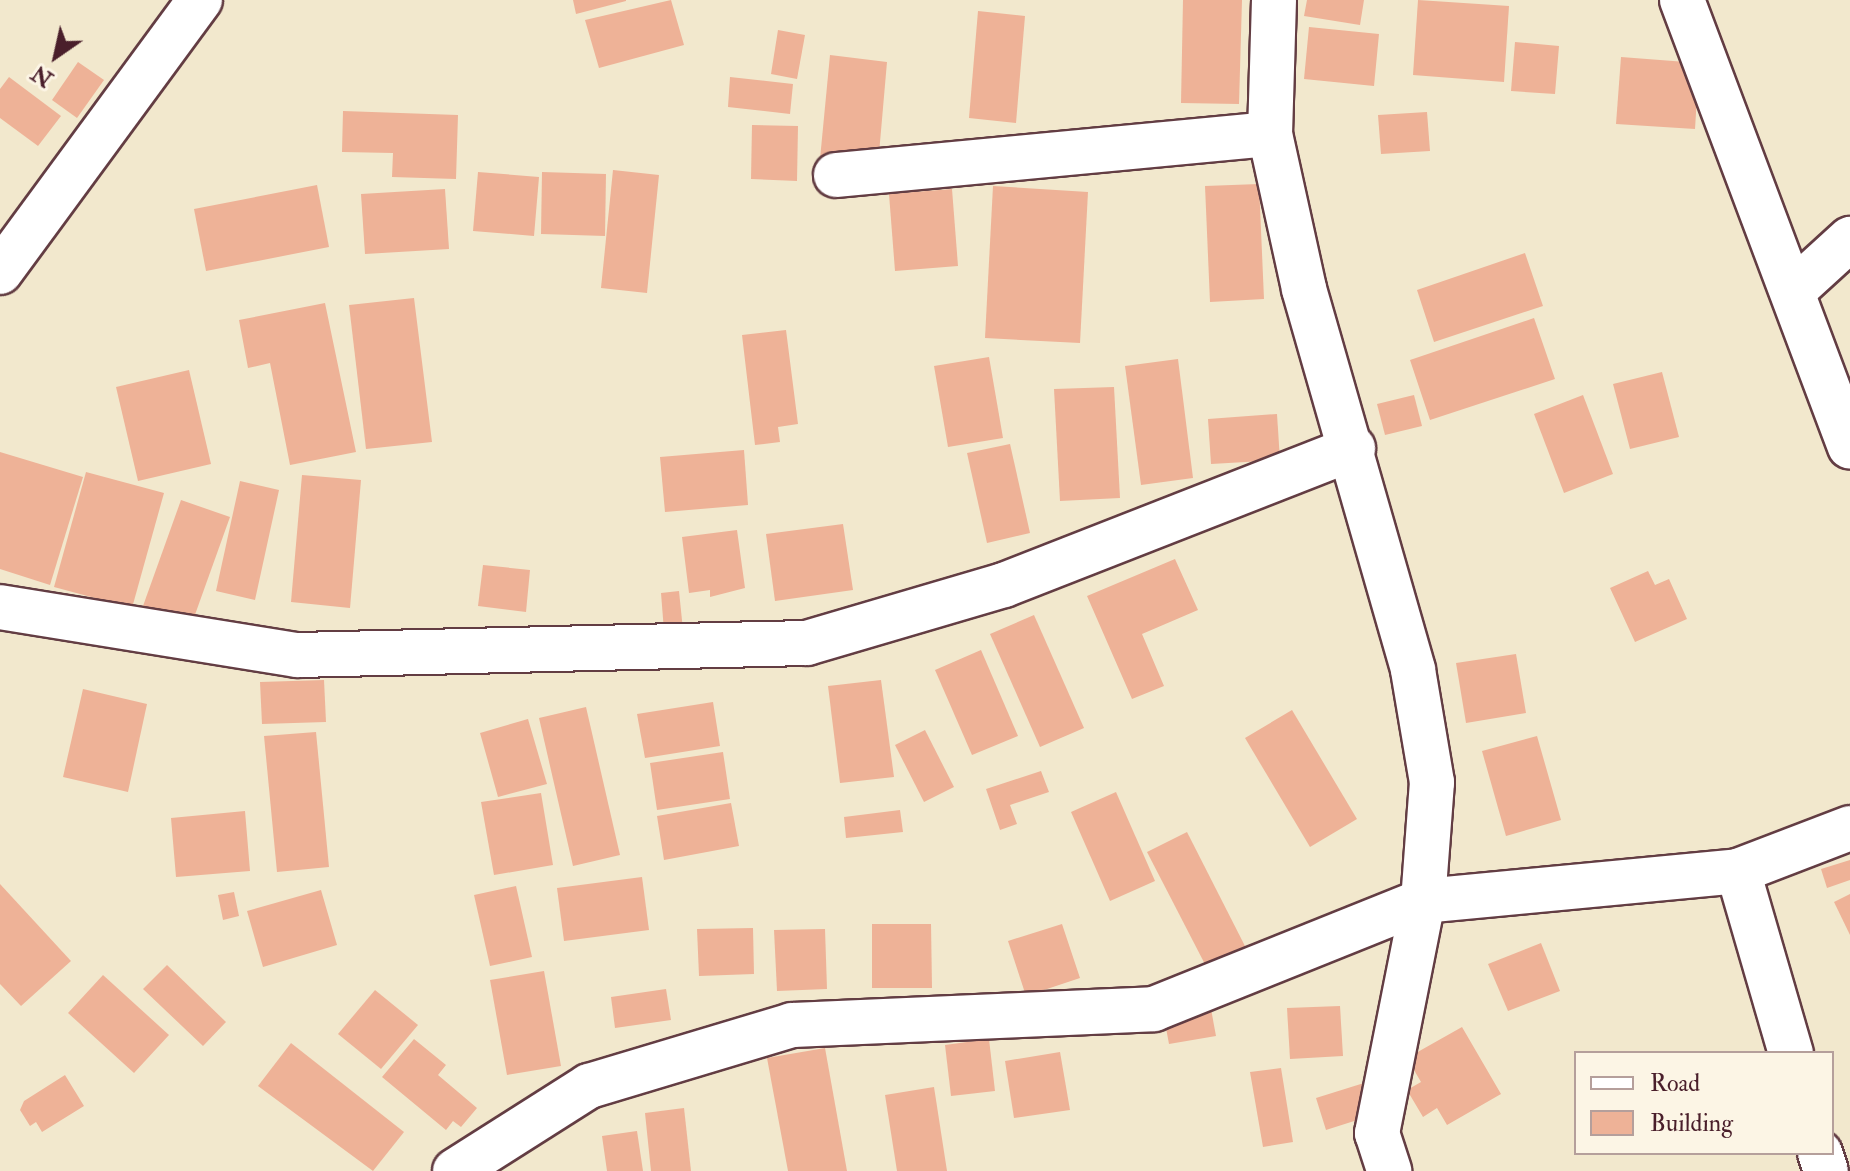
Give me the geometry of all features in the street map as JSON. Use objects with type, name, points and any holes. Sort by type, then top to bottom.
[{"type":"street","points":[[0,272],[200,0]]},
{"type":"street","points":[[1274,0],[1270,134],[1304,289],[1353,448],[1413,670],[1432,782],[1423,901],[1377,1133],[1389,1171]]},
{"type":"street","points":[[1682,0],[1794,290],[1850,446]]},
{"type":"street","points":[[836,175],[1270,134]]},
{"type":"street","points":[[1794,290],[1850,239]]},
{"type":"street","points":[[0,607],[297,655],[807,643],[1004,585],[1353,448]]},
{"type":"street","points":[[455,1171],[589,1086],[792,1025],[1154,1009],[1423,901],[1738,871],[1850,828]]},
{"type":"street","points":[[1738,871],[1790,1051]]},
{"type":"building","points":[[573,0],[626,0],[626,1],[576,14]]},
{"type":"building","points":[[671,0],[684,45],[599,68],[585,20]]},
{"type":"building","points":[[1183,0],[1242,0],[1239,104],[1181,103]]},
{"type":"building","points":[[1307,0],[1364,0],[1360,25],[1304,16]]},
{"type":"building","points":[[1418,0],[1509,6],[1504,82],[1413,75]]},
{"type":"building","points":[[978,11],[1025,16],[1016,123],[969,118]]},
{"type":"building","points":[[1309,27],[1379,34],[1374,86],[1304,79]]},
{"type":"building","points":[[778,30],[805,35],[797,79],[771,74]]},
{"type":"building","points":[[1515,42],[1559,46],[1555,94],[1511,91]]},
{"type":"building","points":[[830,55],[887,62],[878,165],[820,159]]},
{"type":"building","points":[[1621,57],[1699,63],[1695,129],[1616,124]]},
{"type":"building","points":[[78,62],[104,80],[77,118],[52,100]]},
{"type":"building","points":[[9,77],[61,116],[38,146],[0,118],[0,89]]},
{"type":"building","points":[[730,77],[793,84],[790,114],[728,107]]},
{"type":"building","points":[[343,111],[458,115],[456,179],[392,177],[393,153],[342,152]]},
{"type":"building","points":[[1427,112],[1430,151],[1381,154],[1378,115]]},
{"type":"building","points":[[752,125],[798,126],[797,181],[751,179]]},
{"type":"building","points":[[613,170],[659,175],[647,293],[601,288]]},
{"type":"building","points":[[478,172],[539,177],[534,236],[473,231]]},
{"type":"building","points":[[542,172],[606,174],[605,236],[541,234]]},
{"type":"building","points":[[1259,184],[1264,299],[1210,302],[1205,186]]},
{"type":"building","points":[[317,185],[329,247],[206,271],[194,209]]},
{"type":"building","points":[[993,186],[1088,192],[1080,343],[985,338]]},
{"type":"building","points":[[445,189],[449,249],[365,254],[361,194]]},
{"type":"building","points":[[952,189],[958,266],[895,271],[889,194]]},
{"type":"building","points":[[1525,253],[1543,306],[1434,342],[1417,290]]},
{"type":"building","points":[[414,298],[432,442],[366,449],[349,305]]},
{"type":"building","points":[[325,303],[356,452],[290,465],[270,363],[248,368],[239,320]]},
{"type":"building","points":[[1534,318],[1555,379],[1430,420],[1410,360]]},
{"type":"building","points":[[786,330],[798,424],[778,427],[780,442],[755,445],[742,335]]},
{"type":"building","points":[[989,357],[1003,438],[948,447],[934,366]]},
{"type":"building","points":[[1178,359],[1193,478],[1141,485],[1125,366]]},
{"type":"building","points":[[189,370],[211,464],[138,481],[116,387]]},
{"type":"building","points":[[1662,372],[1679,437],[1630,449],[1613,384]]},
{"type":"building","points":[[1114,387],[1120,498],[1060,501],[1054,389]]},
{"type":"building","points":[[1414,395],[1422,426],[1385,435],[1377,404]]},
{"type":"building","points":[[1583,395],[1613,474],[1564,493],[1534,414]]},
{"type":"building","points":[[1277,414],[1280,460],[1211,464],[1208,419]]},
{"type":"building","points":[[1010,444],[1030,533],[987,543],[967,453]]},
{"type":"building","points":[[744,450],[748,505],[665,512],[660,457]]},
{"type":"building","points":[[0,452],[83,477],[50,585],[0,569]]},
{"type":"building","points":[[86,472],[164,493],[132,608],[54,587]]},
{"type":"building","points":[[302,475],[361,480],[350,608],[291,602]]},
{"type":"building","points":[[240,481],[279,490],[255,600],[216,591]]},
{"type":"building","points":[[181,500],[230,517],[192,623],[143,606]]},
{"type":"building","points":[[843,524],[853,590],[775,601],[766,534]]},
{"type":"building","points":[[737,530],[745,588],[710,597],[710,590],[689,593],[682,537]]},
{"type":"building","points":[[1175,559],[1198,610],[1142,634],[1164,686],[1132,699],[1087,596]]},
{"type":"building","points":[[483,565],[530,570],[526,612],[478,606]]},
{"type":"building","points":[[1648,571],[1655,585],[1669,579],[1687,619],[1635,642],[1610,588]]},
{"type":"building","points":[[679,591],[683,630],[664,631],[661,593]]},
{"type":"building","points":[[1034,615],[1084,728],[1040,747],[990,634]]},
{"type":"building","points":[[981,650],[1018,736],[972,755],[935,670]]},
{"type":"building","points":[[1516,654],[1526,713],[1466,723],[1456,663]]},
{"type":"building","points":[[324,680],[326,722],[262,724],[260,682]]},
{"type":"building","points":[[881,680],[894,777],[840,783],[828,686]]},
{"type":"building","points":[[83,689],[147,704],[128,792],[63,777]]},
{"type":"building","points":[[713,702],[720,746],[645,758],[637,714]]},
{"type":"building","points":[[586,707],[620,855],[573,866],[539,718]]},
{"type":"building","points":[[1292,710],[1357,819],[1310,847],[1245,738]]},
{"type":"building","points":[[528,719],[547,784],[498,797],[480,733]]},
{"type":"building","points":[[925,730],[954,787],[924,802],[895,745]]},
{"type":"building","points":[[316,732],[329,867],[277,872],[264,736]]},
{"type":"building","points":[[1537,736],[1561,820],[1506,836],[1482,751]]},
{"type":"building","points":[[723,752],[730,799],[657,810],[650,763]]},
{"type":"building","points":[[1041,771],[1049,792],[1010,805],[1017,824],[1000,830],[986,789]]},
{"type":"building","points":[[1116,792],[1155,881],[1110,901],[1071,812]]},
{"type":"building","points":[[541,793],[553,865],[494,875],[481,802]]},
{"type":"building","points":[[731,803],[739,846],[664,860],[657,816]]},
{"type":"building","points":[[900,810],[903,832],[846,838],[844,817]]},
{"type":"building","points":[[245,811],[250,871],[176,877],[171,818]]},
{"type":"building","points":[[1187,832],[1248,952],[1209,972],[1147,852]]},
{"type":"building","points":[[1850,860],[1850,880],[1827,888],[1821,869]]},
{"type":"building","points":[[642,877],[649,930],[564,941],[557,888]]},
{"type":"building","points":[[0,884],[71,961],[21,1006],[0,984]]},
{"type":"building","points":[[516,886],[532,957],[490,966],[474,895]]},
{"type":"building","points":[[321,890],[337,945],[263,967],[247,911]]},
{"type":"building","points":[[234,892],[239,916],[223,920],[218,895]]},
{"type":"building","points":[[1850,894],[1850,935],[1834,902]]},
{"type":"building","points":[[872,924],[931,924],[932,988],[872,988]]},
{"type":"building","points":[[1062,924],[1080,978],[1026,996],[1008,941]]},
{"type":"building","points":[[753,928],[754,974],[699,976],[697,929]]},
{"type":"building","points":[[825,929],[827,989],[777,991],[774,930]]},
{"type":"building","points":[[1541,943],[1560,991],[1508,1011],[1488,964]]},
{"type":"building","points":[[167,965],[226,1022],[203,1046],[143,989]]},
{"type":"building","points":[[544,971],[561,1066],[507,1075],[490,980]]},
{"type":"building","points":[[103,975],[169,1035],[134,1073],[68,1013]]},
{"type":"building","points":[[666,989],[671,1020],[615,1028],[611,997]]},
{"type":"building","points":[[375,990],[418,1025],[381,1069],[338,1034]]},
{"type":"building","points":[[1340,1006],[1343,1056],[1290,1059],[1287,1008]]},
{"type":"building","points":[[1211,1009],[1216,1036],[1169,1044],[1164,1017]]},
{"type":"building","points":[[1462,1027],[1501,1094],[1447,1125],[1437,1108],[1423,1117],[1407,1090],[1421,1082],[1407,1058]]},
{"type":"building","points":[[414,1039],[446,1065],[438,1075],[477,1108],[461,1127],[453,1121],[446,1130],[382,1077]]},
{"type":"building","points":[[989,1039],[995,1091],[951,1096],[945,1045]]},
{"type":"building","points":[[291,1043],[404,1132],[373,1171],[258,1086]]},
{"type":"building","points":[[825,1048],[847,1171],[788,1171],[767,1058]]},
{"type":"building","points":[[1060,1052],[1070,1110],[1014,1118],[1005,1061]]},
{"type":"building","points":[[1281,1068],[1293,1142],[1263,1147],[1250,1072]]},
{"type":"building","points":[[65,1075],[84,1106],[42,1132],[36,1122],[30,1126],[20,1110],[24,1101]]},
{"type":"building","points":[[1364,1083],[1373,1115],[1326,1130],[1316,1098]]},
{"type":"building","points":[[934,1087],[947,1171],[897,1171],[885,1095]]},
{"type":"building","points":[[684,1108],[691,1171],[651,1171],[645,1113]]},
{"type":"building","points":[[637,1131],[643,1171],[607,1171],[602,1136]]}]
